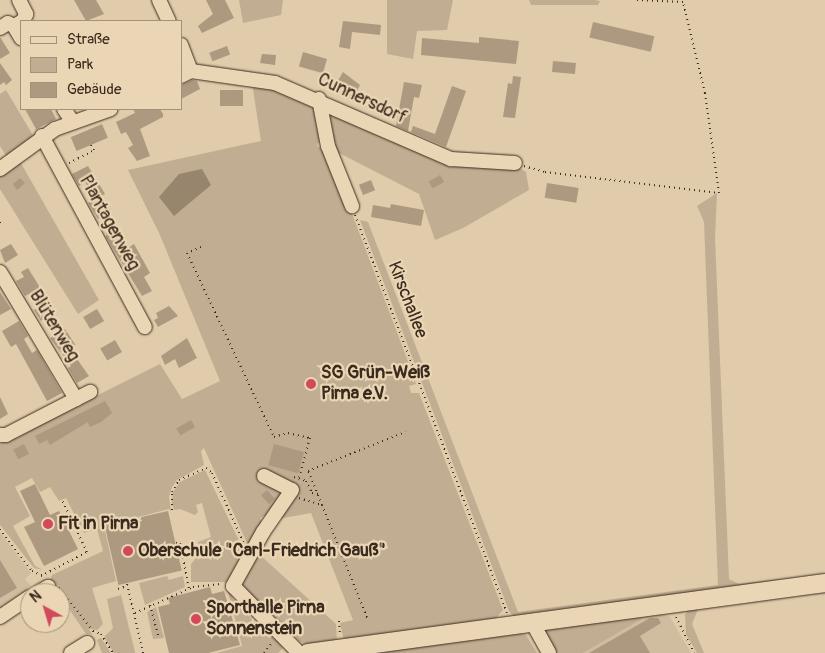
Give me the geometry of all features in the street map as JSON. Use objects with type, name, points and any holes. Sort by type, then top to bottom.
[{"type":"main road","points":[[308,653],[511,624],[825,583]]},
{"type":"street","points":[[19,0],[26,14],[21,20]]},
{"type":"street","points":[[159,0],[169,20]]},
{"type":"street","name":"Cunnersdorf","points":[[182,51],[186,74],[275,82],[319,99],[452,159],[515,164]]},
{"type":"street","points":[[319,99],[328,146],[352,206]]},
{"type":"street","points":[[65,110],[72,121]]},
{"type":"street","points":[[0,169],[42,136],[72,121],[108,110]]},
{"type":"street","name":"Plantagenweg","points":[[42,136],[145,327]]},
{"type":"street","name":"Blütenweg","points":[[0,272],[76,399]]},
{"type":"street","points":[[0,435],[6,435],[90,392]]},
{"type":"street","points":[[264,476],[292,490],[250,554],[232,586],[298,653]]},
{"type":"street","points":[[0,617],[20,604]]},
{"type":"street","points":[[532,622],[549,653]]},
{"type":"street","points":[[71,653],[87,643]]},
{"type":"path","points":[[515,164],[545,172],[719,193],[705,93],[683,2],[636,0]]},
{"type":"path","points":[[58,168],[94,150],[92,145]]},
{"type":"path","name":"Kirschallee","points":[[352,206],[511,624]]},
{"type":"path","points":[[201,247],[187,254],[274,436],[288,433],[310,438],[299,478]]},
{"type":"path","points":[[368,620],[308,471],[405,432]]},
{"type":"path","points":[[172,510],[172,492],[179,480],[206,468],[212,473],[250,554]]},
{"type":"path","points":[[291,493],[322,505]]},
{"type":"path","points":[[41,583],[41,575],[87,552],[62,500]]},
{"type":"path","points":[[68,530],[76,526]]},
{"type":"path","points":[[176,543],[180,543],[189,588]]},
{"type":"path","points":[[118,588],[127,585],[143,653]]},
{"type":"path","points":[[135,613],[189,588],[232,586]]},
{"type":"path","points":[[668,604],[694,653]]},
{"type":"path","points":[[150,605],[159,638]]},
{"type":"path","points":[[339,620],[341,648]]},
{"type":"path","points":[[101,634],[113,653]]},
{"type":"shaded area","points":[[202,169],[211,185],[174,216],[159,197],[179,174]]},
{"type":"shaded area","points":[[0,532],[31,573],[25,579],[28,583],[20,583],[20,606],[0,622]]},
{"type":"shaded area","points":[[657,613],[670,617],[691,653],[583,653],[642,619],[641,616]]},
{"type":"green space","points":[[239,0],[283,0],[281,15],[243,23]]},
{"type":"green space","points":[[387,0],[453,0],[447,30],[417,31],[413,59],[387,54]]},
{"type":"green space","points":[[529,0],[600,1],[598,5],[531,5]]},
{"type":"green space","name":"SG Grün-Weiß Pirna e.V.","points":[[252,83],[308,98],[316,111],[321,141],[317,144],[318,147],[325,147],[329,153],[416,384],[409,386],[411,393],[419,393],[503,610],[493,622],[344,641],[340,623],[353,620],[311,513],[278,519],[273,512],[260,518],[262,524],[248,545],[204,448],[201,451],[204,465],[177,480],[172,487],[169,497],[171,511],[169,509],[104,526],[116,581],[92,588],[103,624],[97,630],[89,629],[92,634],[86,634],[70,610],[70,583],[51,583],[50,581],[52,575],[103,551],[97,529],[84,533],[66,498],[59,501],[50,487],[40,492],[32,478],[15,487],[30,516],[13,526],[35,566],[43,570],[34,568],[0,525],[0,444],[160,364],[182,399],[220,381],[160,235],[128,170],[261,141]]},
{"type":"green space","points":[[6,90],[34,137],[7,157],[0,146],[0,94]]},
{"type":"green space","points":[[330,111],[426,155],[516,166],[526,172],[529,190],[463,228],[435,240],[419,194],[339,153],[355,200],[324,120]]},
{"type":"green space","points":[[18,158],[99,300],[78,314],[0,189],[0,173]]},
{"type":"green space","points":[[717,193],[715,238],[729,579],[739,584],[825,574],[825,579],[515,618],[509,611],[360,220],[368,222],[518,612],[718,585],[704,222],[697,206]]},
{"type":"green space","points":[[205,470],[244,551],[227,582],[191,582],[191,564],[201,552],[198,542],[211,537],[202,503],[196,505],[198,512],[195,515],[180,509],[174,510],[172,503],[173,492],[180,482]]},
{"type":"green space","points":[[260,555],[336,624],[337,643],[308,645],[299,641],[243,587],[242,580],[254,556]]},
{"type":"green space","points":[[167,576],[169,580],[183,576],[185,587],[145,605],[139,583]]},
{"type":"green space","points":[[227,588],[238,595],[231,597],[269,638],[277,635],[283,648],[278,653],[216,653],[242,646]]},
{"type":"green space","points":[[121,595],[135,653],[114,653],[104,637],[113,628],[107,599]]},
{"type":"green space","points":[[691,605],[698,609],[692,624],[704,653],[697,653],[686,634],[685,615]]},
{"type":"green space","points":[[156,607],[164,638],[153,639],[147,612]]},
{"type":"green space","points":[[641,616],[642,619],[583,653],[554,653],[545,633],[546,629]]},
{"type":"green space","points":[[521,633],[526,635],[537,653],[374,653]]},
{"type":"green space","points":[[101,638],[111,653],[102,653],[97,640]]},
{"type":"building","points":[[74,0],[96,0],[104,14],[85,20]]},
{"type":"building","points":[[206,0],[225,0],[234,18],[202,33],[198,26],[213,14]]},
{"type":"building","points":[[343,21],[381,25],[380,35],[352,32],[350,49],[339,47]]},
{"type":"building","points":[[593,22],[654,36],[651,52],[589,38]]},
{"type":"building","points":[[0,37],[10,53],[0,59]]},
{"type":"building","points":[[479,37],[519,41],[516,64],[421,55],[422,38],[479,43]]},
{"type":"building","points":[[227,46],[230,54],[212,61],[209,53]]},
{"type":"building","points":[[303,52],[327,59],[323,73],[299,66]]},
{"type":"building","points":[[262,54],[276,55],[275,65],[260,63]]},
{"type":"building","points":[[553,61],[576,63],[575,74],[552,72]]},
{"type":"building","points":[[0,63],[12,80],[6,85],[4,82],[0,85]]},
{"type":"building","points":[[343,72],[360,85],[352,100],[333,89]]},
{"type":"building","points":[[513,76],[521,77],[515,118],[503,117],[508,83],[512,84]]},
{"type":"building","points":[[192,80],[197,81],[200,89],[182,98],[182,85]]},
{"type":"building","points":[[404,82],[422,85],[419,98],[414,97],[408,131],[396,126]]},
{"type":"building","points":[[452,86],[466,91],[446,147],[411,132],[413,126],[435,134]]},
{"type":"building","points":[[220,90],[243,90],[243,106],[220,106]]},
{"type":"building","points":[[26,110],[52,110],[56,119],[36,129]]},
{"type":"building","points":[[134,110],[161,110],[163,114],[163,117],[140,129],[150,156],[137,161],[128,148],[133,145],[126,132],[121,134],[116,122],[135,113]]},
{"type":"building","points":[[102,124],[108,138],[77,151],[71,137]]},
{"type":"building","points":[[88,166],[105,194],[101,196],[111,211],[98,219],[88,203],[95,199],[85,182],[79,186],[72,174]]},
{"type":"building","points":[[440,175],[444,182],[433,188],[429,182]]},
{"type":"building","points":[[20,178],[25,183],[17,190],[13,184]]},
{"type":"building","points":[[371,180],[375,190],[363,195],[359,185]]},
{"type":"building","points":[[547,183],[579,188],[576,203],[545,198]]},
{"type":"building","points":[[391,204],[424,210],[421,226],[371,217],[373,205],[390,208]]},
{"type":"building","points":[[117,227],[128,248],[134,244],[150,273],[144,277],[152,291],[142,296],[106,237],[106,233]]},
{"type":"building","points":[[11,244],[18,255],[5,263],[0,250]]},
{"type":"building","points":[[28,268],[55,312],[41,321],[34,310],[39,307],[31,293],[25,296],[16,281],[24,277],[21,272]]},
{"type":"building","points":[[0,292],[11,309],[0,315]]},
{"type":"building","points":[[169,306],[178,316],[158,327],[154,320],[158,318],[156,313]]},
{"type":"building","points":[[97,309],[104,321],[90,329],[83,317]]},
{"type":"building","points":[[19,321],[28,336],[24,339],[32,353],[37,350],[62,393],[47,401],[16,344],[11,347],[2,331]]},
{"type":"building","points":[[65,329],[76,346],[70,349],[89,376],[77,383],[68,368],[71,366],[50,338]]},
{"type":"building","points":[[187,338],[197,358],[179,368],[175,359],[165,365],[161,356]]},
{"type":"building","points":[[115,340],[122,352],[107,361],[100,348]]},
{"type":"building","points":[[0,397],[8,414],[0,419]]},
{"type":"building","points":[[105,401],[112,413],[101,422],[90,427],[88,422],[50,445],[47,440],[39,444],[35,436]]},
{"type":"building","points":[[191,420],[195,427],[180,435],[176,428]]},
{"type":"building","points":[[24,444],[29,454],[18,459],[13,449]]},
{"type":"building","points":[[274,444],[304,452],[298,473],[268,465]]},
{"type":"building","name":"Fit in Pirna","points":[[35,484],[50,515],[59,511],[78,549],[44,566],[24,527],[35,522],[20,491]]},
{"type":"building","points":[[267,490],[275,499],[269,504],[261,495]]},
{"type":"building","name":"Oberschule \"Carl-Friedrich Gauß\"","points":[[168,511],[182,570],[118,585],[105,526]]},
{"type":"building","points":[[0,560],[17,588],[0,598]]},
{"type":"building","name":"Sporthalle Pirna Sonnenstein","points":[[210,587],[212,594],[224,591],[240,645],[208,653],[169,653],[158,607],[170,604],[168,598]]},
{"type":"building","points":[[650,618],[658,618],[661,623],[640,636],[650,653],[589,653]]},
{"type":"place","name":"SG Grün-Weiß Pirna e.V.","points":[[311,384]]},
{"type":"place","name":"Fit in Pirna","points":[[48,524]]},
{"type":"place","name":"Oberschule \"Carl-Friedrich Gauß\"","points":[[128,551]]},
{"type":"place","name":"Sporthalle Pirna Sonnenstein","points":[[196,619]]}]
